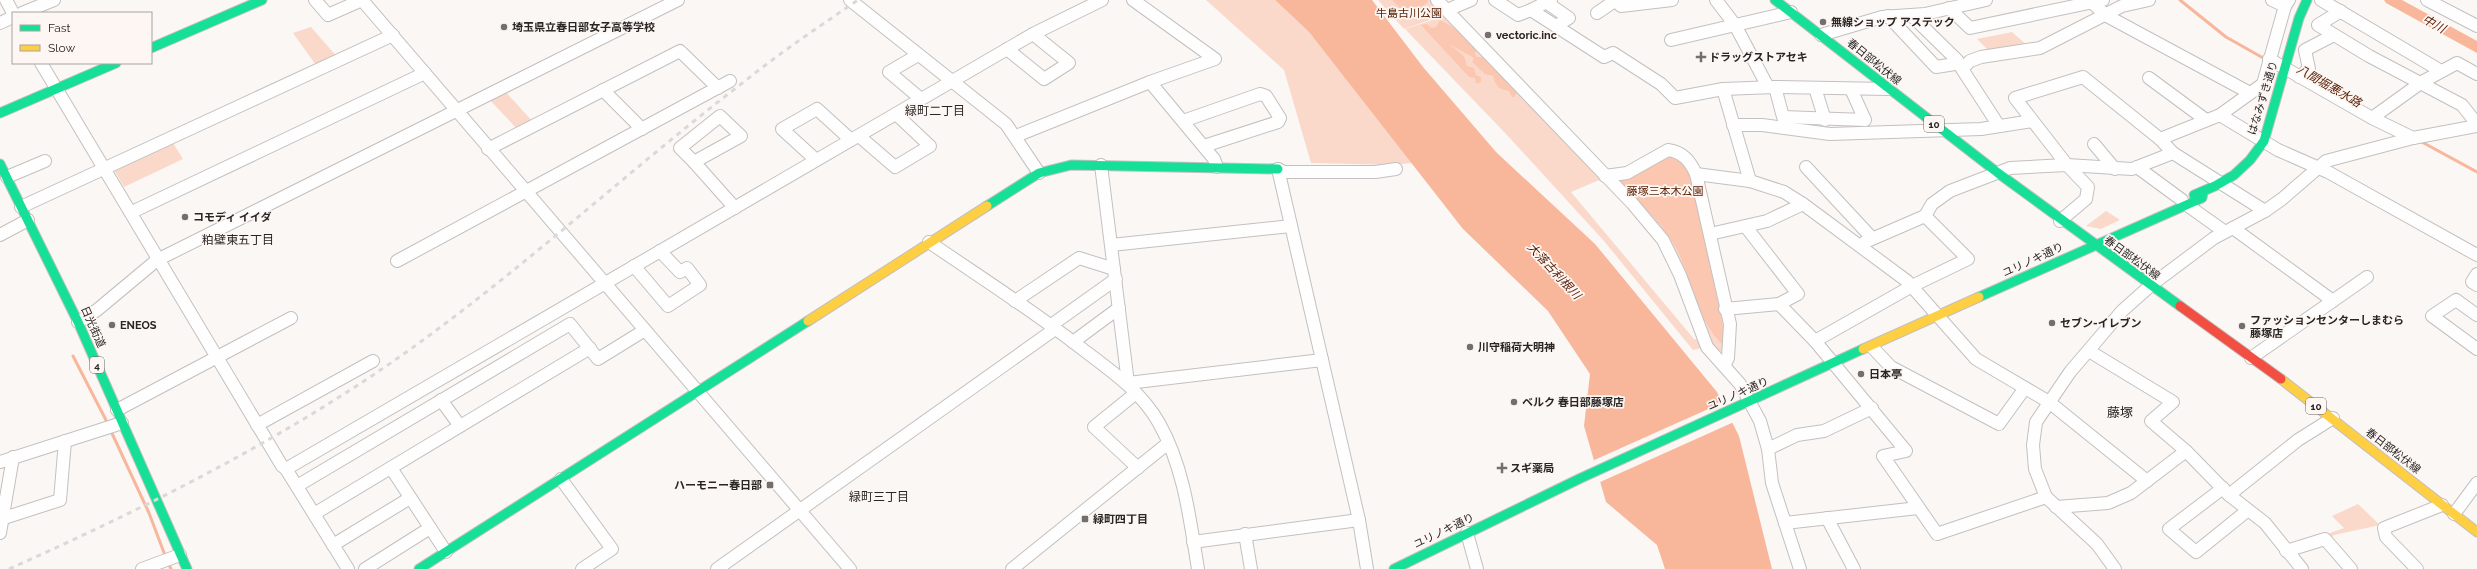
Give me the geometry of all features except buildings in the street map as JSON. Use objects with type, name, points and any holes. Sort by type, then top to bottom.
[{"type":"main road","points":[[152,48],[262,0]]},
{"type":"main road","name":"春日部松伏線","points":[[1776,0],[1998,174],[2332,418],[2477,532]]},
{"type":"main road","name":"はなみずき通り","points":[[2094,245],[2147,221],[2150,215],[2185,203],[2223,184],[2247,166],[2264,142],[2299,18],[2307,0]]},
{"type":"main road","points":[[0,113],[114,64]]},
{"type":"main road","name":"日光街道","points":[[0,164],[78,322],[186,569]]},
{"type":"main road","points":[[420,569],[928,242],[1039,173],[1071,165],[1278,169]]},
{"type":"main road","name":"ユリノキ通り","points":[[1394,569],[1584,477],[2094,245]]},
{"type":"street","points":[[6,0],[12,15]]},
{"type":"street","points":[[24,12],[54,0]]},
{"type":"street","points":[[315,0],[328,15],[362,0],[425,73],[455,111],[605,283],[850,569]]},
{"type":"street","points":[[78,322],[97,310],[157,260],[678,0]]},
{"type":"street","points":[[850,0],[951,82],[1006,124],[1016,136],[1039,173]]},
{"type":"street","points":[[286,469],[1033,34],[1102,0]]},
{"type":"street","points":[[1016,136],[1150,82],[1215,59],[1133,0]]},
{"type":"street","points":[[1437,0],[1652,224],[1663,240],[1680,275],[1707,346],[1740,384],[1760,421],[1768,449],[1772,483],[1800,569]]},
{"type":"street","points":[[1447,10],[1471,0]]},
{"type":"street","points":[[1495,0],[1518,16],[1549,1],[1568,18],[1556,26]]},
{"type":"street","points":[[1597,13],[1616,0],[1621,6],[1672,0]]},
{"type":"street","points":[[1716,0],[1735,25],[1771,87],[1783,117],[1825,120],[1865,120],[1851,89]]},
{"type":"street","points":[[1949,8],[1970,28],[2090,1],[2103,0]]},
{"type":"street","points":[[1999,126],[1962,69],[1970,61],[1981,57],[2040,48],[2107,16],[2122,6],[2149,0]]},
{"type":"street","points":[[2160,138],[2220,115],[2263,84],[2268,61],[2287,3],[2272,0]]},
{"type":"street","points":[[2321,0],[2441,71]]},
{"type":"street","points":[[2427,0],[2477,26]]},
{"type":"street","points":[[1821,35],[1888,16],[1911,15],[1979,1]]},
{"type":"street","points":[[2090,1],[2107,16],[2250,93]]},
{"type":"street","points":[[1531,10],[1604,57],[1613,53],[1661,84],[1675,98],[1723,89],[1771,87],[1888,89]]},
{"type":"street","points":[[2115,569],[2097,544],[2046,497],[2035,469],[2033,445],[2036,422],[2070,372],[2122,311],[2150,286],[2229,230],[2282,200],[2317,167],[2341,156],[2413,138],[2477,125],[2462,105],[2422,82],[2369,56],[2334,35],[2318,23],[2341,11]]},
{"type":"street","points":[[1671,40],[1791,12]]},
{"type":"street","points":[[1888,16],[1936,67],[1955,64],[1957,60],[1911,15]]},
{"type":"street","points":[[0,23],[12,17]]},
{"type":"street","points":[[1007,49],[1044,79],[1069,64],[1033,34]]},
{"type":"street","points":[[21,207],[393,35]]},
{"type":"street","points":[[2299,77],[2309,69],[2305,50],[2334,35]]},
{"type":"street","points":[[488,149],[680,51],[718,88]]},
{"type":"street","points":[[918,55],[889,72],[921,99]]},
{"type":"street","points":[[2268,61],[2285,68],[2372,118],[2413,138]]},
{"type":"street","points":[[2372,118],[2422,82],[2457,63],[2477,74]]},
{"type":"street","points":[[42,64],[106,168],[132,212],[157,260],[216,358],[282,466],[286,469],[297,486],[348,569]]},
{"type":"street","points":[[132,212],[425,73]]},
{"type":"street","points":[[2060,220],[2086,199],[2088,187],[2067,165],[2015,98],[2083,78],[2160,138],[2173,153],[2265,211]]},
{"type":"street","points":[[2149,78],[2206,120]]},
{"type":"street","points":[[397,261],[730,81]]},
{"type":"street","points":[[1150,82],[1204,146],[1214,159],[1217,167]]},
{"type":"street","points":[[1815,88],[1825,120]]},
{"type":"street","points":[[1723,89],[1750,181]]},
{"type":"street","points":[[603,90],[642,129]]},
{"type":"street","points":[[1183,121],[1260,94],[1266,96],[1280,118],[1278,122],[1204,146]]},
{"type":"street","points":[[816,160],[782,129],[816,109],[895,166],[930,146],[896,114]]},
{"type":"street","points":[[2220,115],[2264,142],[2317,167],[2477,255]]},
{"type":"street","points":[[694,162],[741,136],[720,116],[680,148],[735,208]]},
{"type":"street","points":[[1733,125],[1762,125],[1830,134],[1981,129],[2032,121]]},
{"type":"street","points":[[2094,144],[2115,169]]},
{"type":"street","points":[[1605,176],[1627,173],[1668,150],[1686,158],[1691,162],[1696,174],[1725,309],[1730,324],[1728,358],[1724,366]]},
{"type":"street","points":[[1859,245],[1925,216],[1932,204],[1950,191],[1998,174],[2010,168],[2067,165],[2115,169],[2137,167],[2173,153]]},
{"type":"street","points":[[7,178],[45,161]]},
{"type":"street","points":[[1101,165],[1119,308],[1132,388]]},
{"type":"street","points":[[1806,167],[1872,238]]},
{"type":"street","points":[[2137,167],[2185,203],[2229,230],[2333,301]]},
{"type":"street","points":[[1278,169],[1284,172],[1375,172],[1396,169]]},
{"type":"street","points":[[1278,169],[1359,520],[1367,569]]},
{"type":"street","points":[[1696,174],[1750,181],[1784,192],[1803,204],[1912,286],[1937,317],[1976,359],[2049,402],[2147,480]]},
{"type":"street","points":[[1710,234],[1767,221],[1803,204]]},
{"type":"street","points":[[1815,341],[1912,286],[1968,259],[1925,216]]},
{"type":"street","points":[[0,235],[28,220]]},
{"type":"street","points":[[1111,245],[1291,226]]},
{"type":"street","points":[[1725,309],[1779,304],[1798,294],[1746,227]]},
{"type":"street","points":[[928,242],[1053,327],[1132,388],[1160,424],[1168,444],[1183,490],[1198,569]]},
{"type":"street","points":[[634,266],[668,306],[700,285],[687,268],[680,272],[660,251]]},
{"type":"street","points":[[1015,301],[1079,258],[1115,274]]},
{"type":"street","points":[[717,569],[1053,327],[1115,274]]},
{"type":"street","points":[[2477,274],[2472,282],[2477,285]]},
{"type":"street","points":[[2251,358],[2367,277]]},
{"type":"street","points":[[2477,315],[2456,300],[2432,316],[2477,349]]},
{"type":"street","points":[[1779,304],[1835,364],[1906,451],[1883,456],[1937,534],[2046,497]]},
{"type":"street","points":[[1073,342],[1119,308]]},
{"type":"street","points":[[117,410],[291,318]]},
{"type":"street","points":[[297,486],[570,324],[598,359],[644,330]]},
{"type":"street","points":[[1872,347],[1891,366],[1999,424],[2025,388]]},
{"type":"street","points":[[314,514],[590,348]]},
{"type":"street","points":[[2089,351],[2173,402],[2151,421],[2186,451],[2226,492],[2266,524],[2286,551],[2302,569]]},
{"type":"street","points":[[1138,468],[1094,428],[1132,388],[1322,360]]},
{"type":"street","points":[[257,425],[373,361]]},
{"type":"street","points":[[441,400],[460,426]]},
{"type":"street","points":[[1768,449],[1796,435],[1824,431],[1872,408]]},
{"type":"street","points":[[2248,510],[2196,552],[2169,529],[2226,492],[2298,440],[2332,418]]},
{"type":"street","points":[[0,462],[122,423]]},
{"type":"street","points":[[4,518],[60,500],[65,441]]},
{"type":"street","points":[[1012,569],[1168,444]]},
{"type":"street","points":[[2056,507],[2108,503],[2131,493],[2186,451]]},
{"type":"street","points":[[0,533],[4,518],[13,457]]},
{"type":"street","points":[[391,468],[446,552]]},
{"type":"street","points":[[561,479],[612,549],[582,569]]},
{"type":"street","points":[[2454,514],[2477,483]]},
{"type":"street","points":[[333,545],[410,498]]},
{"type":"street","points":[[2417,569],[2386,537],[2384,528],[2442,505]]},
{"type":"street","points":[[1785,523],[1918,508]]},
{"type":"street","points":[[1827,518],[1854,569]]},
{"type":"street","points":[[1193,542],[1359,520]]},
{"type":"street","points":[[365,569],[430,528]]},
{"type":"street","points":[[1467,533],[1477,569]]},
{"type":"street","points":[[1245,534],[1251,569]]},
{"type":"street","points":[[2286,551],[2324,539],[2351,569]]},
{"type":"street","points":[[142,569],[180,556]]},
{"type":"green space","points":[[1206,0],[1275,0],[1309,32],[1412,163],[1393,165],[1311,163],[1284,70]]},
{"type":"green space","name":"牛島古川公園","points":[[1378,0],[1433,0],[1447,14],[1404,29]]},
{"type":"green space","points":[[1392,0],[1429,1],[1417,11],[1404,12]]},
{"type":"green space","name":"藤塚三本木公園","points":[[1448,15],[1604,178],[1571,192],[1694,339],[1702,341],[1680,266],[1610,177],[1687,162],[1727,333],[1726,352],[1717,351],[1713,346],[1693,350],[1604,241],[1507,135],[1405,29]]},
{"type":"green space","points":[[1440,20],[1460,31],[1477,49],[1475,54],[1477,57],[1486,57],[1517,90],[1515,97],[1512,97],[1509,91],[1498,87],[1493,76],[1485,74],[1472,62],[1474,58],[1449,44],[1464,56],[1467,66],[1474,68],[1476,75],[1481,77],[1481,82],[1476,84],[1475,78],[1469,77],[1421,25],[1427,24],[1431,28],[1436,27]]},
{"type":"green space","points":[[311,27],[338,58],[318,68],[293,33]]},
{"type":"green space","points":[[2012,32],[2029,47],[1990,52],[1977,39]]},
{"type":"green space","points":[[504,90],[534,123],[518,130],[488,98]]},
{"type":"green space","points":[[173,143],[183,159],[124,187],[114,170]]},
{"type":"green space","points":[[1671,155],[1681,159],[1691,176],[1723,327],[1722,344],[1707,323],[1701,311],[1676,248],[1657,221],[1619,180],[1632,176]]},
{"type":"green space","points":[[2106,211],[2120,220],[2101,229],[2086,226]]},
{"type":"green space","points":[[2358,504],[2380,525],[2334,535],[2330,540],[2327,536],[2330,533],[2344,528],[2332,516]]},
{"type":"water","name":"大落古利根川","points":[[1275,0],[1372,0],[1423,67],[1496,152],[1595,244],[1717,392],[1739,436],[1772,569],[1665,569],[1657,545],[1606,502],[1584,426],[1590,374],[1548,311],[1463,229],[1309,32]]},
{"type":"pier","points":[[1724,402],[1734,422],[1598,483],[1592,461]]},
{"type":"waterway","name":"八間堀悪水路","points":[[2180,0],[2226,37],[2265,59]]},
{"type":"waterway","name":"中川","points":[[2391,0],[2477,48]]},
{"type":"waterway","name":"八間堀悪水路","points":[[2420,141],[2477,172]]},
{"type":"waterway","points":[[73,356],[108,424]]},
{"type":"waterway","points":[[110,429],[149,513],[166,558]]},
{"type":"waterway","points":[[168,563],[171,569]]},
{"type":"railway","points":[[9,569],[116,520],[168,494],[271,438],[371,376],[461,312],[663,146],[759,70],[858,0]]},
{"type":"traffic: fast","points":[[152,48],[262,0]]},
{"type":"traffic: fast","points":[[1775,0],[1998,173],[2180,306]]},
{"type":"traffic: fast","points":[[2194,195],[2205,191],[2234,175],[2250,160],[2264,141],[2299,18],[2307,0]]},
{"type":"traffic: fast","points":[[0,113],[114,64]]},
{"type":"traffic: fast","points":[[0,164],[78,322],[187,569]]},
{"type":"traffic: fast","points":[[987,206],[1039,173],[1071,165],[1278,169]]},
{"type":"traffic: fast","points":[[1979,297],[2202,198],[2203,193]]},
{"type":"traffic: fast","points":[[419,569],[808,321]]},
{"type":"traffic: fast","points":[[1394,569],[1581,478],[1863,349]]},
{"type":"traffic: slow","points":[[808,321],[987,206]]},
{"type":"traffic: slow","points":[[1863,349],[1979,297]]},
{"type":"traffic: slow","points":[[2281,379],[2477,532]]},
{"type":"traffic: jam","points":[[2180,306],[2281,379]]},
{"type":"place","name":"無線ショップ アステック","points":[[1823,22]]},
{"type":"place","name":"埼玉県立春日部女子高等学校","points":[[504,27]]},
{"type":"place","name":"vectoric.inc","points":[[1488,35]]},
{"type":"place","name":"ドラッグストアセキ","points":[[1701,57]]},
{"type":"place","name":"コモディ イイダ","points":[[185,217]]},
{"type":"place","name":"セブン-イレブン","points":[[2052,323]]},
{"type":"place","name":"ENEOS","points":[[112,325]]},
{"type":"place","name":"ファッションセンターしまむら 藤塚店","points":[[2242,326]]},
{"type":"place","name":"川守稲荷大明神","points":[[1470,347]]},
{"type":"place","name":"日本亭","points":[[1861,374]]},
{"type":"place","name":"ベルク 春日部藤塚店","points":[[1514,402]]},
{"type":"place","name":"スギ薬局","points":[[1502,468]]},
{"type":"place","name":"ハーモニー春日部","points":[[770,485]]},
{"type":"place","name":"緑町四丁目","points":[[1085,519]]},
{"type":"district","name":"緑町二丁目","points":[[935,111]]},
{"type":"district","name":"粕壁東五丁目","points":[[238,240]]},
{"type":"district","name":"藤塚","points":[[2120,412]]},
{"type":"district","name":"緑町三丁目","points":[[879,497]]}]
